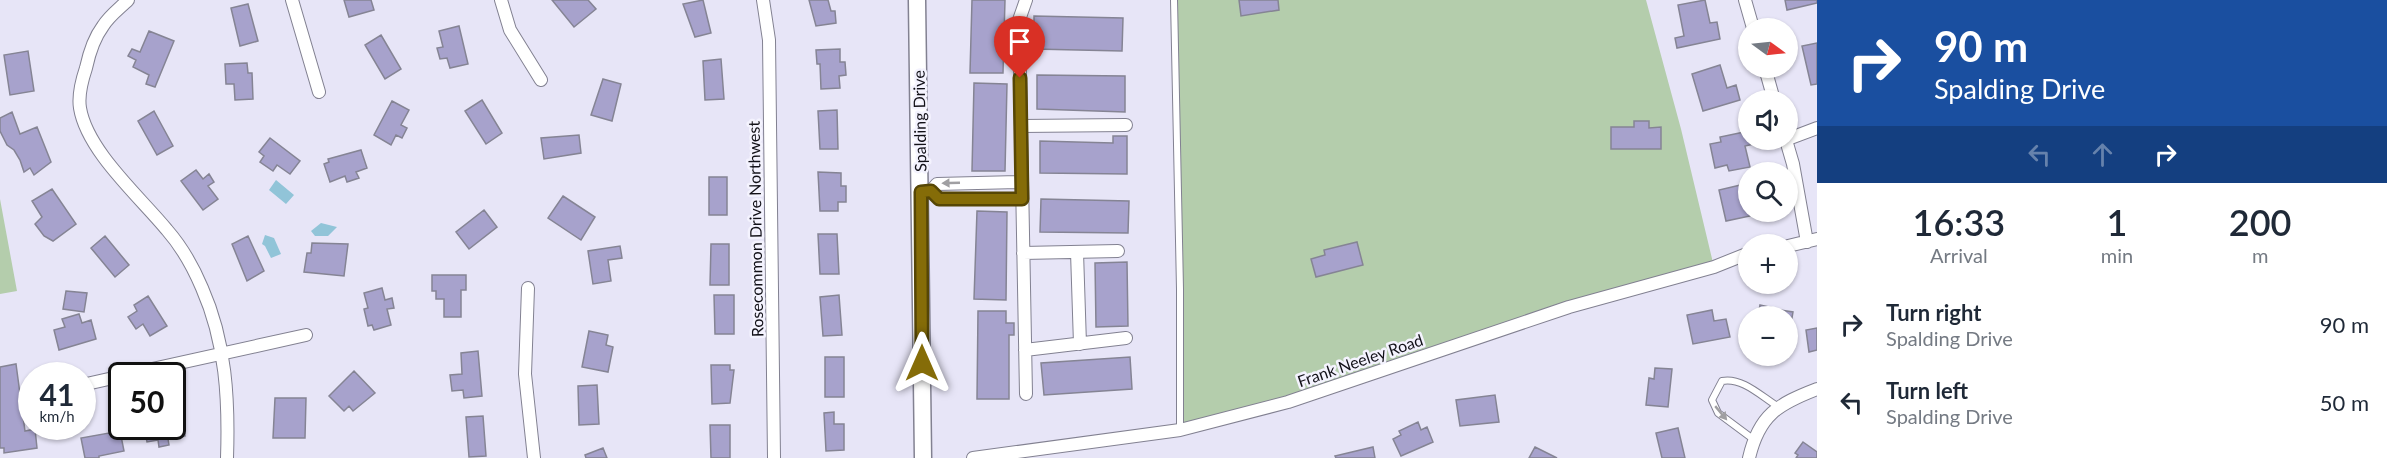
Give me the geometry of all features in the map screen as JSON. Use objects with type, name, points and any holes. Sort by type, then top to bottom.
[{"type":"main road","name":"Spalding Drive","points":[[917,0],[926,192],[923,458]]},
{"type":"street","points":[[128,0],[102,26],[90,52],[82,81],[80,108],[98,147],[123,182],[168,231],[202,288],[220,338],[229,416],[227,458]]},
{"type":"street","points":[[292,0],[319,92]]},
{"type":"street","points":[[501,0],[510,30],[541,80]]},
{"type":"street","name":"Rosecommon Drive Northwest","points":[[763,0],[769,40],[774,458]]},
{"type":"street","points":[[1026,0],[1019,20],[1026,394]]},
{"type":"street","points":[[1745,0],[1750,18]]},
{"type":"street","points":[[1021,126],[1126,125]]},
{"type":"street","points":[[1798,135],[1817,128]]},
{"type":"street","points":[[1790,150],[1812,241]]},
{"type":"street","name":"Spalding Drive","points":[[1022,182],[937,184],[926,192],[939,199],[1022,199]]},
{"type":"street","points":[[1023,253],[1118,251]]},
{"type":"street","points":[[1077,252],[1080,344]]},
{"type":"street","name":"Frank Neeley Road","points":[[973,458],[1180,430],[1288,402],[1569,307],[1714,267],[1738,257]]},
{"type":"street","points":[[528,288],[525,374],[534,458]]},
{"type":"street","points":[[178,362],[306,335]]},
{"type":"street","points":[[1025,351],[1126,338]]},
{"type":"street","points":[[1749,458],[1753,439],[1777,406],[1817,389]]},
{"type":"lane","points":[[1174,0],[1180,289],[1180,430]]},
{"type":"lane","points":[[1753,439],[1718,413],[1713,400],[1722,381],[1731,379],[1740,382],[1777,406]]},
{"type":"green space","points":[[1174,0],[1646,0],[1681,129],[1714,267],[1180,430]]},
{"type":"green space","points":[[0,199],[17,291],[0,294]]},
{"type":"water","points":[[276,180],[294,195],[286,204],[269,190]]},
{"type":"water","points":[[321,223],[337,227],[328,236],[315,236],[311,231]]},
{"type":"water","points":[[265,235],[274,238],[281,254],[271,258],[262,244]]},
{"type":"building","points":[[344,0],[371,0],[374,10],[349,17]]},
{"type":"building","points":[[552,0],[588,0],[596,9],[574,27]]},
{"type":"building","points":[[703,0],[711,33],[695,37],[683,4]]},
{"type":"building","points":[[809,0],[828,0],[831,11],[835,11],[836,23],[816,26]]},
{"type":"building","points":[[972,0],[1005,0],[1003,73],[970,73]]},
{"type":"building","points":[[1239,0],[1278,0],[1279,10],[1241,16]]},
{"type":"building","points":[[1705,0],[1710,23],[1717,22],[1720,39],[1677,48],[1675,38],[1684,36],[1678,5]]},
{"type":"building","points":[[1785,0],[1817,0],[1817,3],[1787,10]]},
{"type":"building","points":[[248,4],[258,41],[240,46],[231,8]]},
{"type":"building","points":[[1034,16],[1123,18],[1122,51],[1034,49]]},
{"type":"building","points":[[459,26],[468,64],[450,68],[447,58],[440,59],[437,48],[443,47],[439,31]]},
{"type":"building","points":[[149,31],[174,41],[155,87],[146,84],[149,75],[133,67],[136,60],[128,56],[132,49],[140,52]]},
{"type":"building","points":[[381,35],[401,69],[385,79],[365,45]]},
{"type":"building","points":[[1817,43],[1817,84],[1811,85],[1802,46]]},
{"type":"building","points":[[840,49],[840,62],[845,62],[846,75],[839,76],[840,88],[821,89],[820,64],[817,64],[816,50]]},
{"type":"building","points":[[28,51],[34,91],[10,95],[4,55]]},
{"type":"building","points":[[721,59],[724,99],[705,100],[703,61]]},
{"type":"building","points":[[247,63],[248,73],[252,73],[253,99],[235,100],[234,84],[226,84],[225,64]]},
{"type":"building","points":[[1720,65],[1727,88],[1736,85],[1738,101],[1703,111],[1692,74]]},
{"type":"building","points":[[1037,75],[1125,76],[1125,112],[1037,109]]},
{"type":"building","points":[[603,79],[621,84],[612,121],[591,115]]},
{"type":"building","points":[[974,83],[1007,84],[1005,171],[972,171]]},
{"type":"building","points":[[482,100],[502,133],[486,144],[465,111]]},
{"type":"building","points":[[392,101],[409,110],[401,125],[407,128],[402,138],[396,135],[391,145],[374,135]]},
{"type":"building","points":[[837,110],[838,149],[820,149],[818,111]]},
{"type":"building","points":[[154,111],[173,146],[157,155],[138,121]]},
{"type":"building","points":[[12,112],[20,134],[37,127],[51,162],[34,175],[30,168],[24,172],[20,160],[14,150],[7,145],[0,131],[0,118]]},
{"type":"building","points":[[1634,121],[1649,121],[1649,128],[1661,127],[1661,149],[1611,149],[1611,127],[1634,127]]},
{"type":"building","points":[[1738,133],[1738,150],[1746,150],[1749,162],[1738,162],[1738,169],[1729,171],[1727,165],[1715,168],[1710,144],[1721,142],[1720,137]]},
{"type":"building","points":[[579,135],[581,153],[544,159],[541,138]]},
{"type":"building","points":[[1113,136],[1127,136],[1127,174],[1040,173],[1040,141],[1113,143]]},
{"type":"building","points":[[270,138],[300,161],[290,174],[277,165],[273,171],[260,162],[264,156],[259,152]]},
{"type":"building","points":[[361,150],[367,168],[356,172],[359,178],[347,182],[345,176],[330,182],[324,164],[329,162],[328,159]]},
{"type":"building","points":[[196,170],[203,179],[209,174],[214,182],[208,186],[218,199],[203,210],[181,181]]},
{"type":"building","points":[[818,172],[841,173],[841,186],[846,186],[846,202],[838,202],[838,211],[820,211]]},
{"type":"building","points":[[709,177],[727,177],[727,215],[709,215]]},
{"type":"building","points":[[1738,186],[1738,218],[1726,221],[1719,190]]},
{"type":"building","points":[[52,189],[76,224],[53,241],[44,236],[35,224],[42,217],[32,201]]},
{"type":"building","points":[[563,196],[595,217],[581,240],[548,218]]},
{"type":"building","points":[[1041,199],[1129,201],[1128,233],[1040,232]]},
{"type":"building","points":[[484,210],[497,227],[469,249],[456,232]]},
{"type":"building","points":[[977,211],[1007,212],[1006,300],[974,299]]},
{"type":"building","points":[[818,234],[837,234],[839,274],[820,274]]},
{"type":"building","points":[[105,236],[129,265],[115,277],[91,248]]},
{"type":"building","points":[[248,236],[264,271],[247,281],[232,244]]},
{"type":"building","points":[[1357,242],[1363,265],[1316,277],[1311,259],[1325,255],[1324,250]]},
{"type":"building","points":[[312,243],[348,244],[344,276],[304,272],[307,253],[311,253]]},
{"type":"building","points":[[711,244],[729,244],[729,285],[710,285]]},
{"type":"building","points":[[620,246],[622,258],[608,260],[611,281],[593,284],[588,251]]},
{"type":"building","points":[[1127,262],[1128,326],[1096,327],[1095,263]]},
{"type":"building","points":[[432,275],[466,275],[466,290],[461,290],[461,317],[444,317],[444,299],[436,299],[436,291],[432,291]]},
{"type":"building","points":[[382,288],[385,300],[392,298],[394,308],[387,309],[391,325],[374,330],[372,325],[368,326],[364,309],[368,308],[364,293]]},
{"type":"building","points":[[66,291],[87,293],[84,312],[63,309]]},
{"type":"building","points":[[714,295],[734,295],[734,334],[715,334]]},
{"type":"building","points":[[839,295],[842,335],[823,336],[820,297]]},
{"type":"building","points":[[148,296],[167,326],[150,336],[143,324],[136,329],[128,317],[137,311],[134,305]]},
{"type":"building","points":[[1712,310],[1714,321],[1726,319],[1730,337],[1693,344],[1687,315]]},
{"type":"building","points":[[978,311],[1006,311],[1006,323],[1014,323],[1014,335],[1009,335],[1009,399],[977,399]]},
{"type":"building","points":[[79,314],[82,323],[91,320],[96,339],[59,350],[54,330],[65,327],[62,319]]},
{"type":"building","points":[[1817,328],[1817,350],[1809,352],[1806,330]]},
{"type":"building","points":[[589,331],[608,335],[606,345],[613,347],[608,372],[582,367]]},
{"type":"building","points":[[478,351],[482,396],[464,398],[463,390],[452,391],[450,375],[462,374],[461,353]]},
{"type":"building","points":[[825,357],[844,357],[844,397],[825,397]]},
{"type":"building","points":[[1130,357],[1132,389],[1044,395],[1041,363]]},
{"type":"building","points":[[16,364],[18,440],[36,440],[37,448],[4,453],[4,448],[0,448],[0,367]]},
{"type":"building","points":[[711,365],[730,365],[730,370],[734,370],[730,403],[712,404]]},
{"type":"building","points":[[1655,368],[1672,369],[1668,407],[1646,405],[1649,378],[1654,379]]},
{"type":"building","points":[[354,371],[375,393],[353,411],[349,406],[344,411],[329,396]]},
{"type":"building","points":[[597,385],[599,424],[579,425],[578,386]]},
{"type":"building","points":[[1495,395],[1499,422],[1460,426],[1456,400]]},
{"type":"building","points":[[275,398],[306,398],[305,438],[273,438]]},
{"type":"building","points":[[834,412],[834,424],[844,424],[844,450],[826,451],[824,413]]},
{"type":"building","points":[[483,416],[486,456],[469,457],[466,417]]},
{"type":"building","points":[[1418,422],[1421,430],[1427,427],[1433,442],[1401,456],[1393,439],[1401,435],[1399,431]]},
{"type":"building","points":[[710,425],[730,425],[730,458],[711,458]]},
{"type":"building","points":[[1678,428],[1685,458],[1662,458],[1656,433]]},
{"type":"building","points":[[108,433],[108,440],[122,440],[124,451],[99,456],[99,458],[85,458],[81,440],[96,440],[96,435]]},
{"type":"building","points":[[158,440],[168,440],[169,445],[159,447]]},
{"type":"building","points":[[1803,442],[1817,452],[1817,458],[1796,458],[1798,455],[1795,453]]},
{"type":"building","points":[[1373,447],[1375,458],[1336,458],[1335,456]]},
{"type":"building","points":[[1535,447],[1557,458],[1529,458]]},
{"type":"building","points":[[603,448],[607,458],[586,458],[585,455]]},
{"type":"route","points":[[922,363],[921,192],[931,191],[939,199],[975,197],[1022,199],[1020,78]]}]
